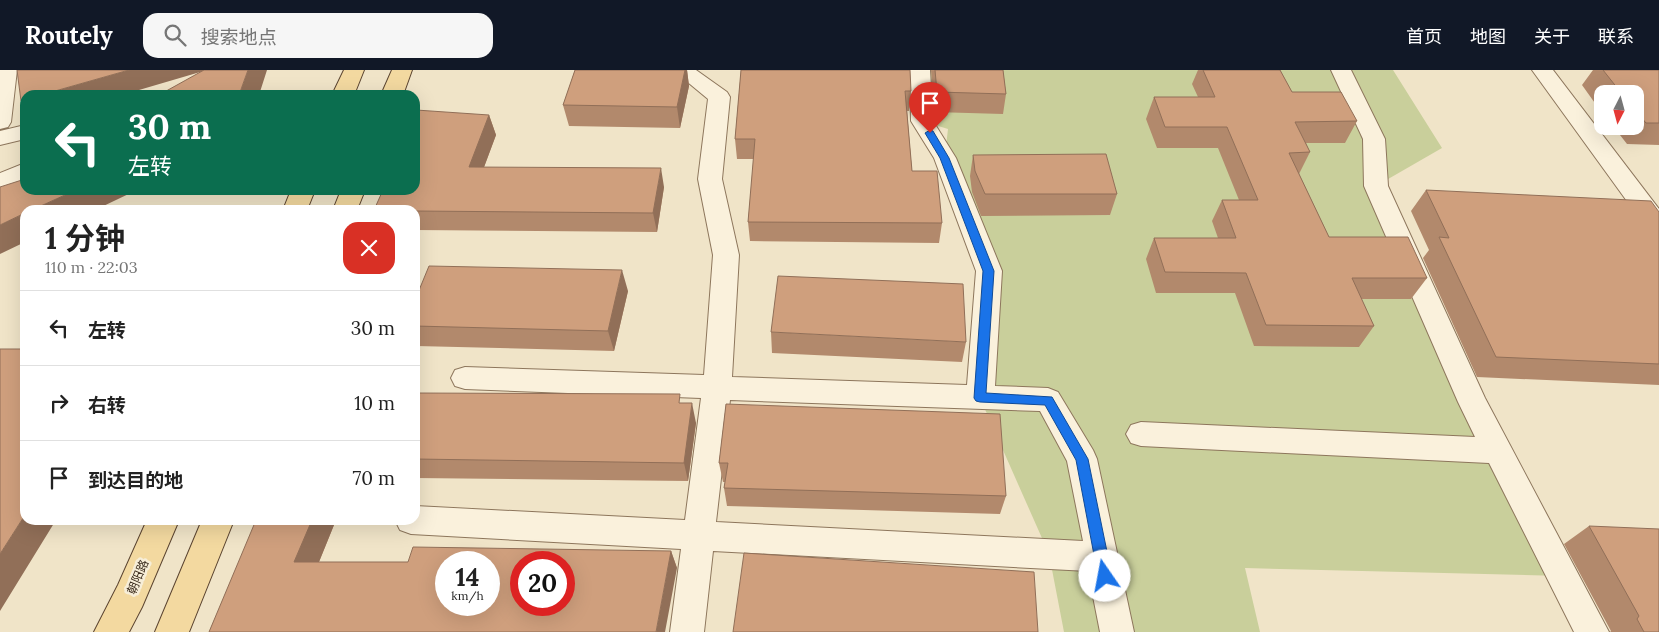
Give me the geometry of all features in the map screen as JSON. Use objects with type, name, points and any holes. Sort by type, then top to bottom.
[{"type":"main road","points":[[345,90],[354,70]]},
{"type":"main road","points":[[394,90],[402,70]]},
{"type":"main road","name":"朝阳路","points":[[110,632],[130,596],[160,525]]},
{"type":"main road","points":[[172,632],[216,525]]},
{"type":"lane","points":[[683,70],[719,97],[710,180],[726,255],[717,388],[686,632]]},
{"type":"lane","points":[[920,70],[922,121],[945,158],[989,271],[980,398]]},
{"type":"lane","points":[[1341,70],[1374,140],[1376,186],[1472,402],[1592,632]]},
{"type":"lane","points":[[1542,70],[1659,227]]},
{"type":"lane","points":[[0,122],[10,71]]},
{"type":"lane","points":[[0,138],[20,133]]},
{"type":"lane","points":[[0,182],[20,173]]},
{"type":"lane","points":[[465,378],[1048,400],[1082,459],[1117,632]]},
{"type":"lane","points":[[1141,434],[1497,451]]},
{"type":"lane","points":[[420,520],[1101,557]]},
{"type":"green space","points":[[920,70],[1393,70],[1442,148],[1376,186],[1563,576],[1245,568],[1260,632],[1064,632],[1049,554],[980,398],[989,271],[944,164],[948,129],[922,121]]},
{"type":"building","points":[[17,70],[129,70],[59,90],[20,90],[20,93]]},
{"type":"building","points":[[204,70],[248,70],[241,90],[168,90]]},
{"type":"building","points":[[575,70],[685,70],[677,107],[563,105]]},
{"type":"building","points":[[741,70],[910,70],[911,91],[905,91],[912,171],[937,171],[942,223],[748,222],[755,139],[735,139]]},
{"type":"building","points":[[935,70],[1003,70],[1006,94],[937,92]]},
{"type":"building","points":[[1203,70],[1280,70],[1292,92],[1341,92],[1357,121],[1295,122],[1310,152],[1289,153],[1329,237],[1408,237],[1427,278],[1352,278],[1374,326],[1266,325],[1246,273],[1165,272],[1154,238],[1236,238],[1222,200],[1258,200],[1227,127],[1165,127],[1154,97],[1215,97]]},
{"type":"building","points":[[1603,70],[1659,70],[1659,123],[1646,123],[1644,121],[1644,85],[1615,85]]},
{"type":"building","points":[[420,110],[489,115],[469,167],[661,168],[653,213],[420,211],[420,205],[376,205],[381,195],[420,195]]},
{"type":"building","points":[[1106,154],[1117,194],[985,194],[975,171],[973,155]]},
{"type":"building","points":[[20,181],[20,195],[65,195],[43,205],[20,205],[20,215],[0,225],[0,187]]},
{"type":"building","points":[[1426,190],[1651,201],[1659,212],[1659,364],[1496,357],[1439,237],[1449,238]]},
{"type":"building","points":[[429,266],[622,270],[608,331],[420,326],[420,288]]},
{"type":"building","points":[[778,276],[963,284],[966,342],[771,332]]},
{"type":"building","points":[[0,349],[20,349],[20,523],[0,554]]},
{"type":"building","points":[[420,393],[680,394],[679,403],[692,403],[684,463],[420,459]]},
{"type":"building","points":[[726,404],[1000,414],[1006,496],[724,488],[728,463],[719,463]]},
{"type":"building","points":[[254,525],[310,525],[294,562],[408,562],[413,547],[671,551],[656,632],[209,632]]},
{"type":"building","points":[[1589,526],[1659,529],[1659,632],[1644,632],[1637,619],[1639,616]]},
{"type":"building","points":[[744,553],[1034,572],[1038,632],[733,632]]},
{"type":"route","points":[[930,133],[945,158],[989,271],[980,398],[1048,400],[1082,459],[1105,576]]}]
